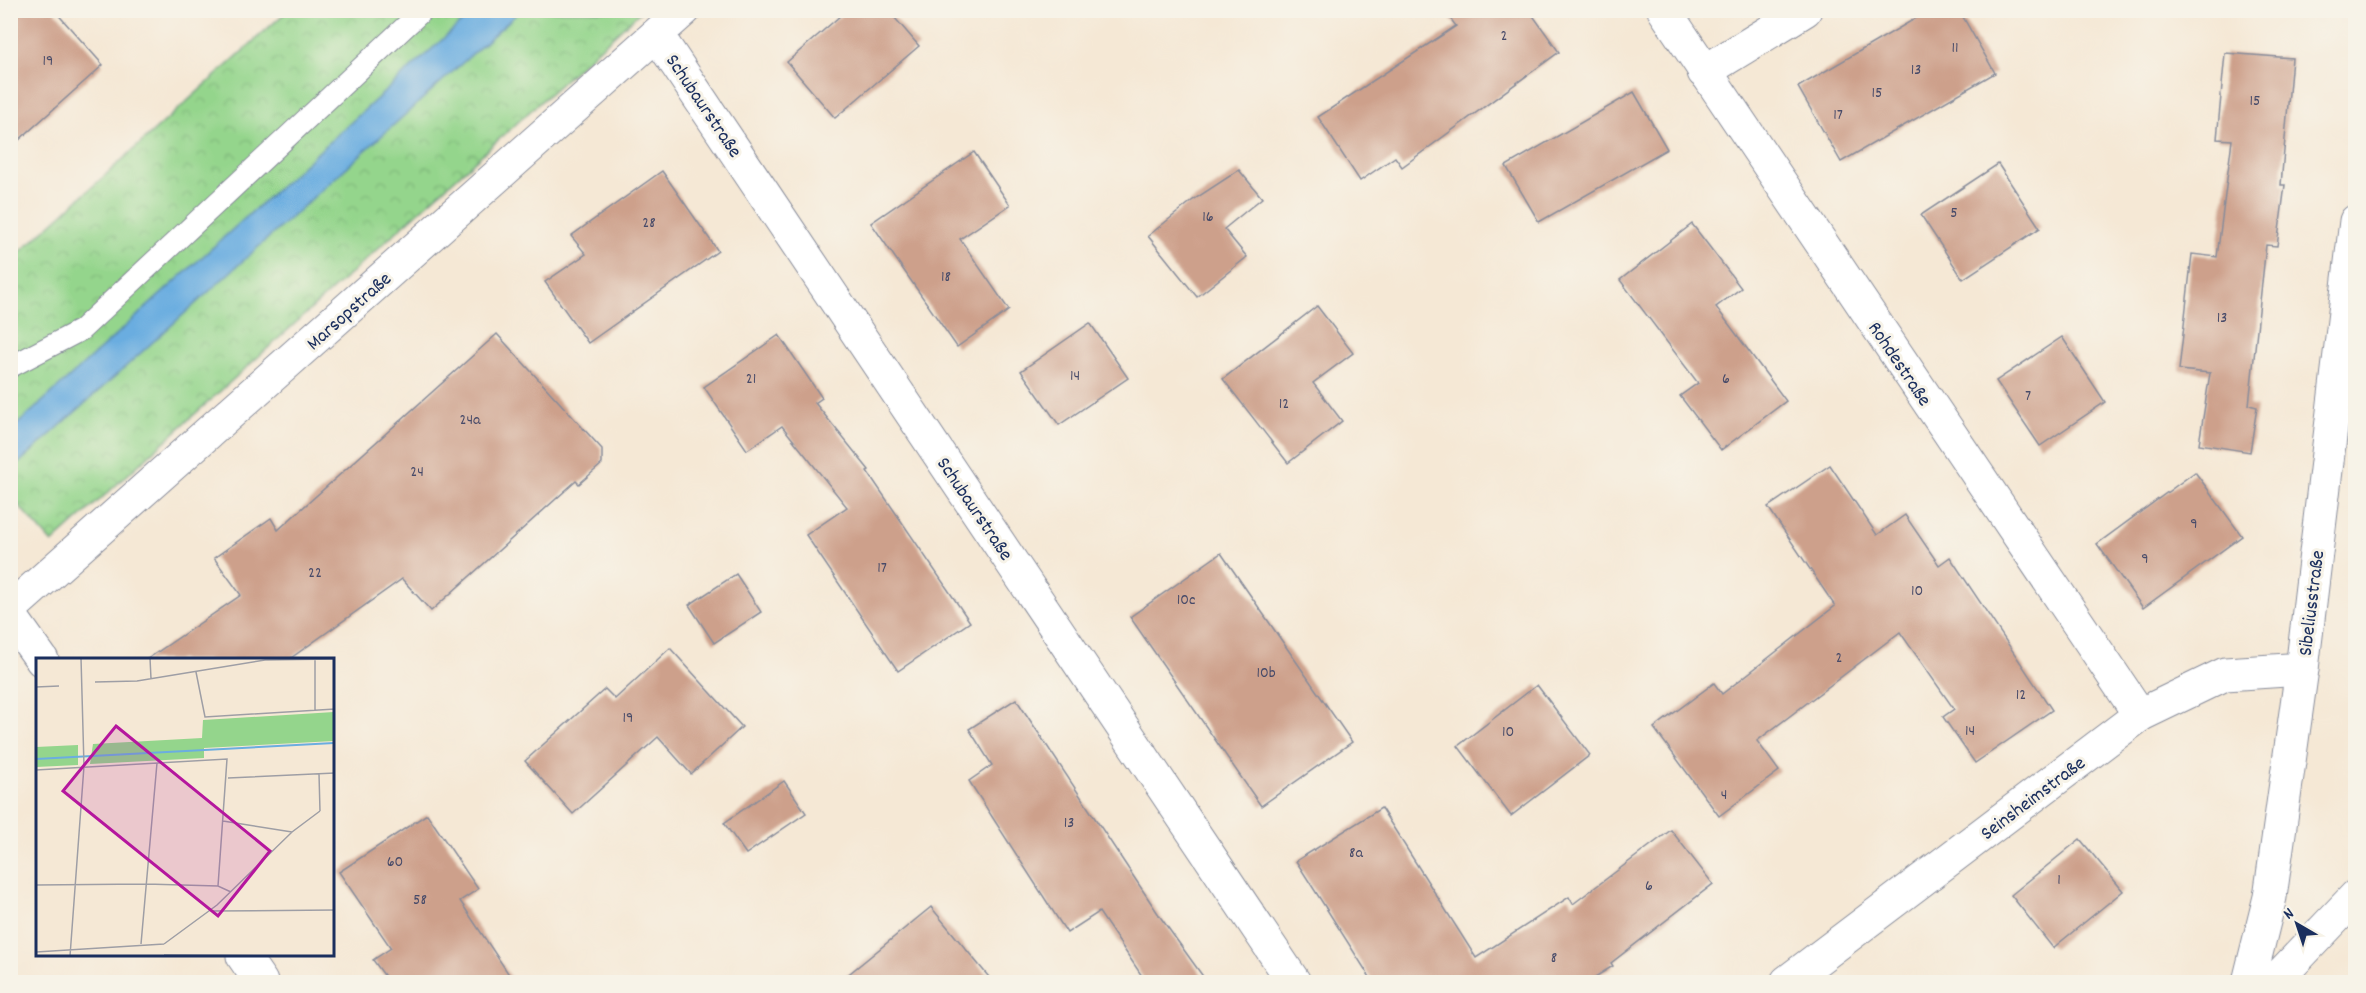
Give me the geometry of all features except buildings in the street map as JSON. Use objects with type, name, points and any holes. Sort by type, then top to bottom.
[{"type":"street","name":"Marsopstraße","points":[[10,609],[684,10]]},
{"type":"street","name":"Rohdestraße","points":[[1664,10],[2140,716]]},
{"type":"street","points":[[1704,72],[1805,10]]},
{"type":"street","name":"Schubaurstraße","points":[[657,35],[1294,982]]},
{"type":"street","name":"Sibeliusstraße","points":[[2249,982],[2270,897],[2302,669],[2355,221]]},
{"type":"street","points":[[10,615],[41,658]]},
{"type":"street","name":"Seinsheimstraße","points":[[1787,982],[2140,716],[2225,674],[2302,669]]},
{"type":"street","points":[[2274,982],[2355,896]]},
{"type":"street","points":[[244,957],[261,982]]},
{"type":"lane","points":[[10,367],[81,330],[423,10]]},
{"type":"green space","points":[[287,11],[641,11],[52,543],[11,497],[10,261]]},
{"type":"water","points":[[475,10],[520,11],[11,470],[11,430]]}]
